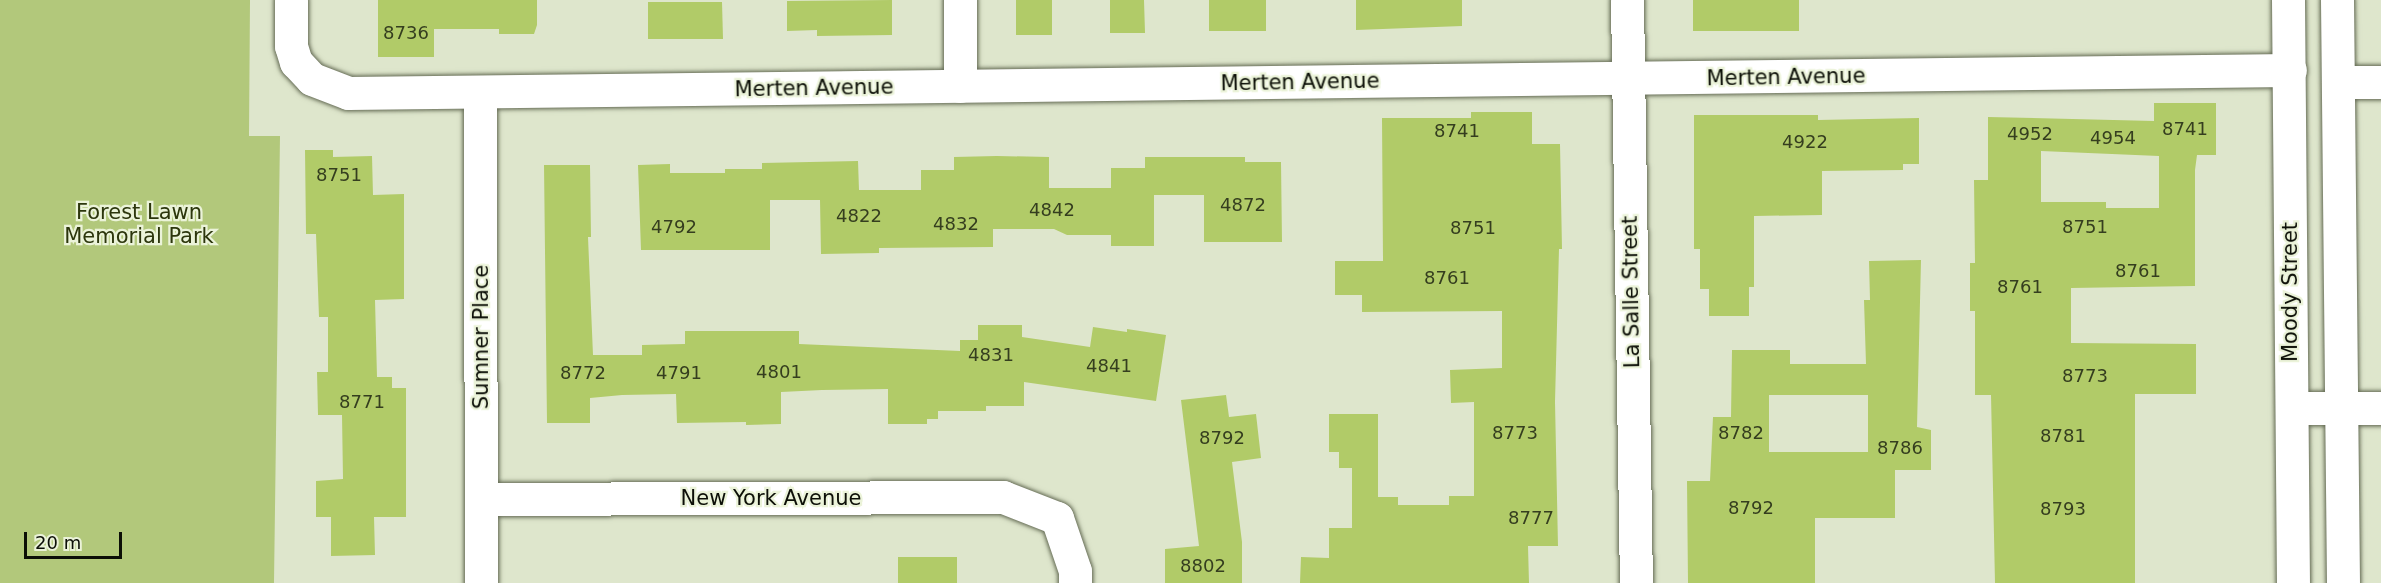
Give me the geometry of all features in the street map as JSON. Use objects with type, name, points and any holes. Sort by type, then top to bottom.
[{"type":"street","name":"Merten Avenue","points":[[291,0],[291,46],[296,62],[312,79],[348,93],[2290,70],[2338,82],[2381,82]]},
{"type":"street","points":[[960,0],[960,86]]},
{"type":"street","name":"La Salle Street","points":[[1627,0],[1636,583]]},
{"type":"street","name":"Moody Street","points":[[2288,0],[2293,583]]},
{"type":"street","points":[[2337,0],[2343,583]]},
{"type":"street","name":"Sumner Place","points":[[480,92],[481,583]]},
{"type":"street","points":[[2292,408],[2381,408]]},
{"type":"street","name":"New York Avenue","points":[[481,499],[1003,497],[1057,518],[1076,583]]},
{"type":"green space","name":"Forest Lawn Memorial Park","points":[[0,0],[250,0],[249,136],[280,136],[274,583],[0,583]]},
{"type":"building","points":[[378,0],[537,0],[537,25],[534,34],[499,34],[499,29],[434,29],[434,57],[378,57]]},
{"type":"building","points":[[892,0],[892,35],[817,36],[817,30],[787,31],[787,1]]},
{"type":"building","points":[[1016,0],[1052,0],[1052,35],[1016,35]]},
{"type":"building","points":[[1110,0],[1144,0],[1145,33],[1110,33]]},
{"type":"building","points":[[1209,0],[1266,0],[1266,31],[1209,31]]},
{"type":"building","points":[[1356,0],[1462,0],[1462,26],[1356,30]]},
{"type":"building","points":[[1693,0],[1799,0],[1799,31],[1693,31]]},
{"type":"building","points":[[648,2],[722,2],[723,39],[648,39]]},
{"type":"building","points":[[2154,103],[2216,103],[2216,155],[2197,155],[2195,170],[2195,286],[2071,288],[2071,343],[2196,344],[2196,394],[2135,394],[2135,583],[1995,583],[1991,395],[1975,395],[1975,311],[1970,311],[1970,263],[1975,263],[1974,180],[1988,180],[1988,117],[2154,121]],"holes":[[[2041,151],[2159,156],[2159,208],[2106,208],[2106,202],[2041,202]]]},
{"type":"building","points":[[1471,112],[1532,112],[1532,144],[1560,144],[1562,249],[1559,249],[1555,402],[1558,546],[1528,546],[1529,583],[1300,583],[1301,557],[1329,558],[1329,528],[1352,528],[1352,468],[1339,468],[1339,452],[1329,452],[1329,414],[1378,414],[1378,497],[1398,497],[1398,505],[1449,505],[1449,496],[1474,496],[1474,402],[1451,403],[1450,370],[1502,368],[1502,311],[1362,312],[1362,295],[1335,295],[1335,261],[1383,261],[1382,118],[1471,118]]},
{"type":"building","points":[[1694,115],[1818,115],[1818,120],[1919,118],[1919,164],[1903,164],[1903,170],[1822,171],[1822,215],[1754,216],[1754,287],[1749,287],[1749,316],[1709,316],[1709,289],[1700,289],[1700,249],[1694,249]]},
{"type":"building","points":[[305,150],[333,150],[333,157],[372,156],[373,195],[404,194],[404,299],[375,300],[377,377],[392,377],[392,388],[406,388],[406,517],[374,517],[375,555],[331,556],[331,517],[316,517],[316,481],[343,479],[342,415],[318,415],[317,372],[328,372],[328,317],[319,317],[316,234],[306,234]]},
{"type":"building","points":[[954,157],[1049,157],[1049,188],[1111,188],[1111,168],[1145,168],[1145,157],[1245,157],[1245,162],[1281,162],[1282,242],[1204,242],[1204,195],[1154,195],[1154,246],[1111,246],[1111,235],[1067,235],[1054,229],[993,229],[993,247],[879,248],[879,253],[821,254],[820,200],[770,200],[770,250],[641,250],[638,165],[670,164],[670,173],[725,173],[725,169],[762,169],[762,163],[858,161],[859,190],[921,190],[921,170],[954,170]]},
{"type":"building","points":[[544,165],[590,165],[591,237],[588,237],[593,355],[642,355],[642,345],[685,344],[685,331],[799,331],[799,344],[960,351],[960,340],[978,340],[978,325],[1022,325],[1022,337],[1090,347],[1093,327],[1127,332],[1127,329],[1166,335],[1156,401],[1024,382],[1024,406],[986,406],[986,411],[938,411],[938,419],[927,419],[927,424],[888,424],[888,389],[781,392],[781,424],[746,425],[746,422],[677,423],[676,394],[622,395],[590,398],[590,423],[547,423]]},
{"type":"building","points":[[1921,260],[1917,427],[1931,430],[1931,470],[1895,470],[1895,518],[1815,518],[1815,583],[1688,583],[1687,481],[1710,481],[1713,417],[1731,417],[1732,350],[1790,350],[1790,364],[1866,364],[1864,300],[1870,300],[1869,261]],"holes":[[[1769,395],[1868,395],[1868,452],[1769,452]]]},
{"type":"building","points":[[1226,395],[1229,417],[1256,414],[1261,458],[1232,462],[1242,542],[1242,583],[1165,583],[1165,549],[1199,546],[1181,400]]},
{"type":"building","points":[[898,557],[957,557],[957,583],[898,583]]}]
